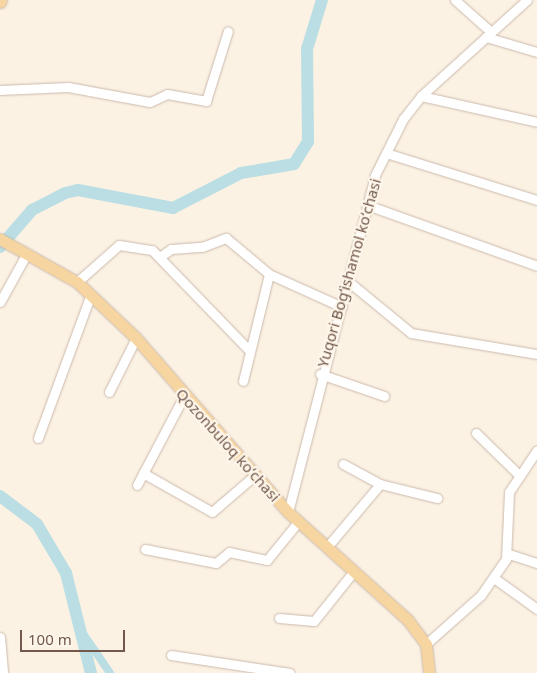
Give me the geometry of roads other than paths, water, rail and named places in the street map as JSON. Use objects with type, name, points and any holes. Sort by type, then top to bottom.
[{"type":"main road","name":"Qozonbuloq koʻchasi","points":[[0,239],[77,282],[91,294],[136,338],[184,396],[288,512],[399,610],[426,644]]},
{"type":"main road","points":[[426,644],[429,673]]},
{"type":"street","points":[[455,0],[489,34],[537,52]]},
{"type":"street","name":"Yuqori Bogʻishamol koʻchasi","points":[[288,512],[320,374],[349,282],[367,205],[386,153],[421,96],[527,0]]},
{"type":"street","points":[[0,90],[68,87],[150,102],[167,94],[206,102],[228,31]]},
{"type":"street","points":[[421,96],[537,122]]},
{"type":"street","points":[[386,153],[537,200]]},
{"type":"street","points":[[367,205],[537,266]]},
{"type":"street","points":[[161,256],[171,249],[226,238],[269,274],[342,307]]},
{"type":"street","points":[[77,282],[119,245],[135,244],[161,256],[249,350]]},
{"type":"street","points":[[0,302],[27,253]]},
{"type":"street","points":[[243,381],[269,274]]},
{"type":"street","points":[[349,282],[411,333],[537,354]]},
{"type":"street","points":[[38,438],[91,294]]},
{"type":"street","points":[[109,392],[136,338]]},
{"type":"street","points":[[320,374],[384,396]]},
{"type":"street","points":[[137,485],[184,396]]},
{"type":"street","points":[[476,433],[518,474]]},
{"type":"street","points":[[426,644],[448,628],[494,578],[509,554],[505,512],[518,474],[533,463],[537,450]]},
{"type":"street","points":[[343,464],[380,484],[437,498]]},
{"type":"street","points":[[143,474],[212,512],[255,475]]},
{"type":"street","points":[[327,547],[380,484]]},
{"type":"street","points":[[146,549],[216,563],[229,552],[267,560],[298,522]]},
{"type":"street","points":[[509,554],[537,563]]},
{"type":"street","points":[[279,618],[314,621],[354,571]]},
{"type":"street","points":[[494,578],[537,609]]},
{"type":"street","points":[[0,637],[3,673]]},
{"type":"street","points":[[171,655],[290,673]]},
{"type":"waterway","points":[[0,247],[32,210],[65,193],[78,190],[173,208],[241,173],[294,164],[308,142],[307,49],[322,0]]},
{"type":"waterway","points":[[0,496],[37,524],[66,573],[91,673]]},
{"type":"waterway","points":[[84,635],[110,673]]}]
